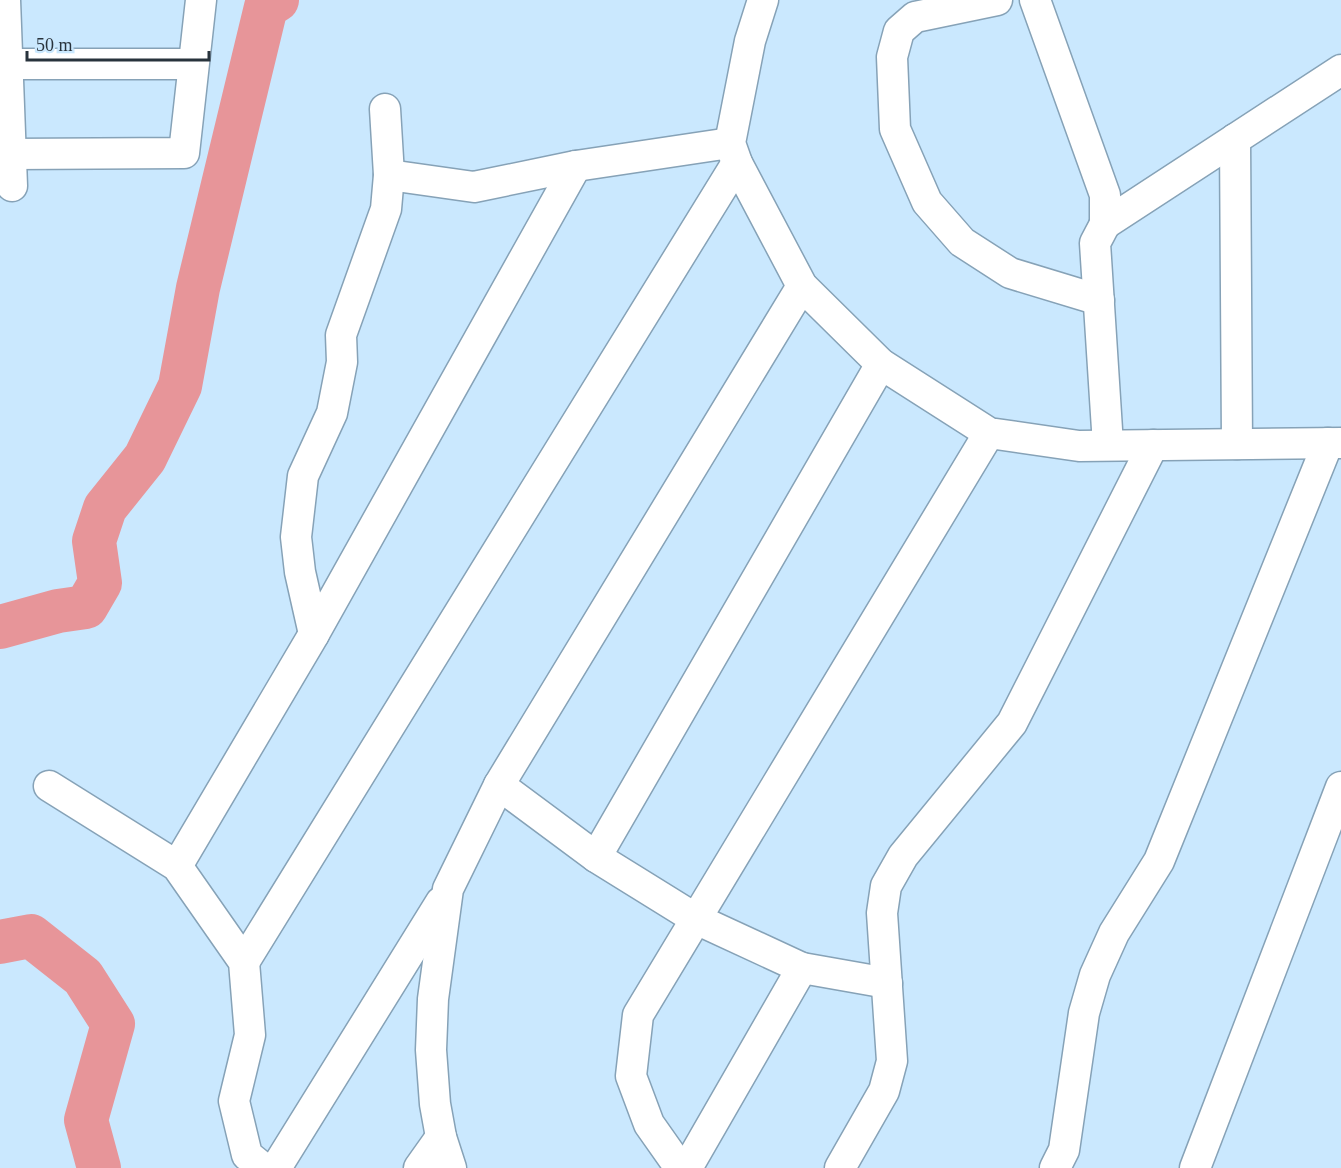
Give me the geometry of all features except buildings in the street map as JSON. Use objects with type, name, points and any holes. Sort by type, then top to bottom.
[{"type":"street","points":[[5,0],[12,186]]},
{"type":"street","points":[[11,154],[184,153],[201,0]]},
{"type":"street","points":[[244,962],[734,153],[750,41],[763,0]]},
{"type":"street","points":[[997,0],[915,17],[899,32],[892,57],[895,129],[927,202],[962,242],[1010,273],[1099,300]]},
{"type":"street","points":[[1035,0],[1105,195],[1105,224],[1095,243],[1108,446]]},
{"type":"street","points":[[8,64],[193,64]]},
{"type":"street","points":[[1105,224],[1341,70]]},
{"type":"street","points":[[314,634],[300,573],[296,537],[303,476],[332,413],[342,362],[341,335],[386,209],[389,175],[385,110]]},
{"type":"street","points":[[1235,139],[1238,444]]},
{"type":"street","points":[[389,175],[474,187],[576,166],[734,153]]},
{"type":"street","points":[[734,153],[802,286],[881,364],[988,433],[1078,446],[1334,443],[1159,861],[1114,933],[1095,975],[1084,1013],[1064,1150],[1055,1168]]},
{"type":"street","points":[[177,866],[314,634],[576,166]]},
{"type":"street","points":[[276,1168],[448,889],[499,785],[802,286]]},
{"type":"street","points":[[596,857],[881,364]]},
{"type":"street","points":[[680,1168],[649,1124],[631,1076],[638,1015],[988,433]]},
{"type":"street","points":[[840,1168],[884,1091],[892,1061],[882,913],[886,886],[903,855],[1012,723],[1154,445]]},
{"type":"street","points":[[499,785],[596,857],[696,919],[802,968],[887,983]]},
{"type":"street","points":[[49,786],[177,866],[244,962],[250,1035],[234,1101],[247,1155],[263,1168]]},
{"type":"street","points":[[1195,1168],[1341,787]]},
{"type":"street","points":[[448,889],[433,999],[431,1050],[435,1104],[441,1137],[451,1168]]},
{"type":"street","points":[[687,1168],[802,968]]},
{"type":"street","points":[[419,1168],[441,1137]]},
{"type":"waterway","points":[[0,627],[58,611],[86,607],[100,583],[94,541],[105,508],[145,458],[180,386],[198,288],[266,7],[277,0]]},
{"type":"waterway","points":[[0,942],[31,936],[83,977],[113,1024],[86,1120],[99,1168]]}]
